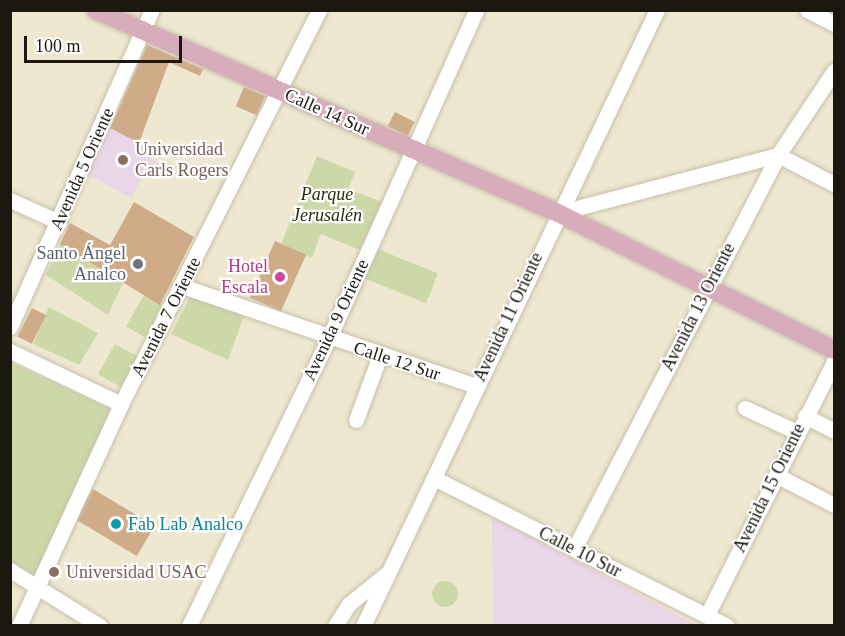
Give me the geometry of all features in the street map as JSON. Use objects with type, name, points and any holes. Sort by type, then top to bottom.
[{"type":"main road","name":"Calle 14 Sur","points":[[96,10],[412,151],[558,213],[834,350]]},
{"type":"street","name":"Avenida 5 Oriente","points":[[10,327],[152,10]]},
{"type":"street","name":"Avenida 7 Oriente","points":[[19,626],[121,404],[320,10]]},
{"type":"street","name":"Avenida 9 Oriente","points":[[189,626],[328,338],[476,10]]},
{"type":"street","name":"Avenida 11 Oriente","points":[[363,626],[558,213],[657,10]]},
{"type":"street","points":[[807,10],[834,24]]},
{"type":"street","name":"Avenida 13 Oriente","points":[[574,549],[778,155],[834,71]]},
{"type":"street","points":[[558,213],[778,155],[834,184]]},
{"type":"street","points":[[10,200],[59,222]]},
{"type":"street","name":"Calle 12 Sur","points":[[182,286],[328,338],[476,386]]},
{"type":"street","points":[[10,351],[121,404]]},
{"type":"street","points":[[356,420],[380,355]]},
{"type":"street","name":"Avenida 15 Oriente","points":[[707,615],[834,361]]},
{"type":"street","points":[[745,408],[797,432]]},
{"type":"street","points":[[805,416],[834,431]]},
{"type":"street","points":[[776,475],[834,505]]},
{"type":"street","name":"Calle 10 Sur","points":[[434,478],[727,626]]},
{"type":"street","points":[[10,570],[100,626]]},
{"type":"street","points":[[335,626],[349,604],[391,570]]},
{"type":"shaded area","name":"Universidad Carls Rogers","points":[[109,127],[145,147],[142,154],[165,166],[160,176],[146,169],[131,198],[85,173]]},
{"type":"shaded area","points":[[492,516],[696,625],[493,625]]},
{"type":"green space","name":"Parque Jerusalén","points":[[317,156],[355,172],[348,189],[382,202],[360,250],[321,234],[312,258],[281,244]]},
{"type":"green space","points":[[60,244],[123,282],[108,315],[46,275]]},
{"type":"green space","points":[[375,248],[438,273],[426,303],[363,278]]},
{"type":"green space","points":[[144,295],[163,306],[145,337],[126,326]]},
{"type":"green space","points":[[190,297],[244,316],[228,360],[171,334]]},
{"type":"green space","points":[[49,307],[98,333],[79,365],[33,344]]},
{"type":"green space","points":[[115,344],[138,357],[121,387],[98,375]]},
{"type":"green space","points":[[11,363],[113,410],[37,578],[11,564]]},
{"type":"green space","points":[[445,581],[454,585],[458,594],[454,603],[445,607],[436,603],[432,594],[436,585]]},
{"type":"building","points":[[147,45],[203,69],[200,76],[169,62],[139,143],[110,128]]},
{"type":"building","points":[[244,87],[265,96],[257,115],[236,106]]},
{"type":"building","points":[[395,112],[415,122],[407,136],[388,126]]},
{"type":"building","name":"Santo Ángel Analco","points":[[134,202],[194,237],[160,305],[60,244],[70,223],[110,245]]},
{"type":"building","name":"Hotel Escala","points":[[275,241],[306,255],[281,311],[250,298]]},
{"type":"building","points":[[32,308],[46,315],[32,344],[17,337]]},
{"type":"building","name":"Fab Lab Analco","points":[[93,489],[155,526],[137,556],[75,519]]},
{"type":"place","name":"Universidad Carls Rogers","points":[[123,160]]},
{"type":"place","name":"Santo Ángel Analco","points":[[138,264]]},
{"type":"place","name":"Hotel Escala","points":[[280,277]]},
{"type":"place","name":"Fab Lab Analco","points":[[116,524]]},
{"type":"place","name":"Universidad USAC","points":[[54,572]]}]
